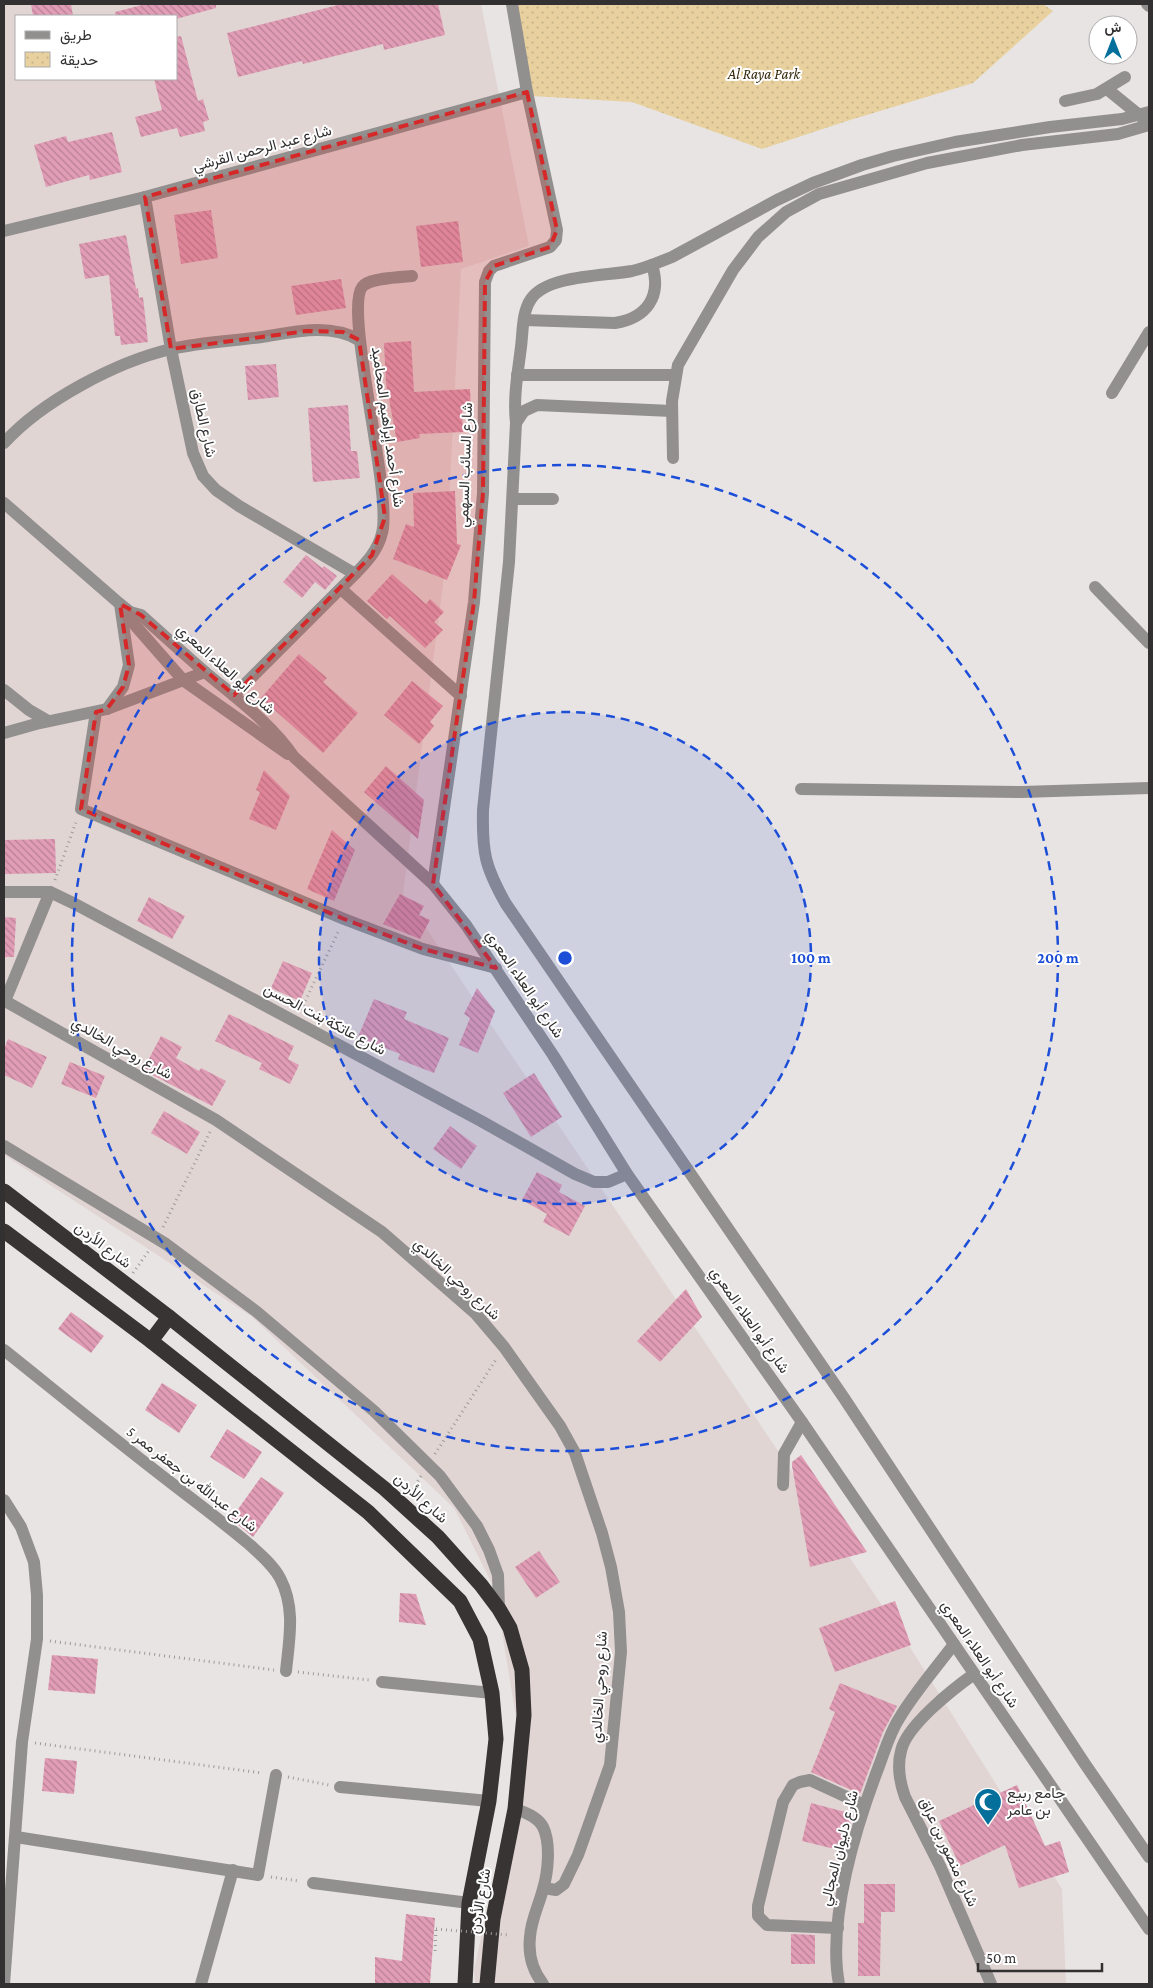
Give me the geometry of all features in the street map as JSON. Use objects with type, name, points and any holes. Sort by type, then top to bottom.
[{"type":"highway","name":"شارع الأردن","points":[[4,1191],[169,1317],[386,1489],[438,1537],[481,1585],[499,1609],[512,1635],[522,1670],[524,1715],[514,1809],[493,1919],[487,1984]]},
{"type":"highway","name":"شارع الأردن","points":[[4,1231],[151,1341],[368,1512],[460,1601],[480,1640],[492,1693],[496,1739],[489,1801],[469,1904],[465,1947],[465,1984]]},
{"type":"highway","points":[[151,1341],[169,1317]]},
{"type":"street","points":[[512,4],[527,92]]},
{"type":"street","points":[[1065,101],[1087,97],[1107,89],[1125,77]]},
{"type":"street","points":[[1107,89],[1147,119]]},
{"type":"street","name":"شارع عبد الرحمن القرشي","points":[[4,231],[145,197],[527,92]]},
{"type":"street","name":"شارع السائب السهمي","points":[[433,884],[474,602],[483,493],[485,282],[489,271],[494,266],[550,247],[556,240],[557,230],[527,92]]},
{"type":"street","points":[[1147,119],[1113,120],[987,136],[924,148],[870,163],[795,191],[672,257],[652,265],[551,284],[537,292],[532,298],[524,320],[514,396],[516,423],[509,562],[483,810],[483,844],[485,861],[506,904],[838,1390],[1085,1764],[1149,1857]]},
{"type":"street","points":[[672,458],[672,410],[678,365],[722,287],[745,253],[771,224],[802,202],[819,194],[852,184],[928,163],[1022,145],[1118,134],[1147,119]]},
{"type":"street","name":"شارع الطارق","points":[[145,197],[171,349],[193,454],[202,476],[216,490],[239,506],[355,574]]},
{"type":"street","points":[[524,320],[627,321],[638,316],[652,299],[656,288],[656,276],[652,265]]},
{"type":"street","points":[[359,340],[358,301],[359,292],[363,286],[374,281],[412,276]]},
{"type":"street","name":"شارع أحمد إبراهيم المحاميد","points":[[4,443],[56,400],[107,371],[171,349],[307,331],[343,332],[359,340],[380,472],[384,517],[383,532],[372,555],[355,574],[234,695]]},
{"type":"street","points":[[1112,393],[1149,332]]},
{"type":"street","points":[[517,375],[676,375]]},
{"type":"street","points":[[516,423],[524,410],[537,405],[672,410]]},
{"type":"street","points":[[513,499],[553,499]]},
{"type":"street","name":"شارع أبو العلاء المعري","points":[[4,503],[120,604],[130,612],[141,615],[234,695],[286,745],[294,757],[433,884],[466,925],[553,1055],[627,1174],[802,1422],[1149,1929]]},
{"type":"street","points":[[1095,587],[1149,643]]},
{"type":"street","points":[[341,589],[461,696]]},
{"type":"street","points":[[120,604],[127,639],[129,665],[123,687],[101,710],[81,808],[344,919],[423,949],[496,968]]},
{"type":"street","name":"شارع أبو العلاء المعري","points":[[130,612],[133,623],[183,680],[280,750],[294,757]]},
{"type":"street","points":[[4,733],[48,721],[101,710],[205,672]]},
{"type":"street","points":[[4,690],[29,710],[48,721]]},
{"type":"street","points":[[801,789],[1022,792],[1149,788]]},
{"type":"street","name":"شارع عاتكة بنت الحسن","points":[[4,892],[50,892],[482,1121],[575,1174],[594,1182],[608,1182],[627,1174]]},
{"type":"street","name":"شارع روحي الخالدي","points":[[50,892],[5,1001],[216,1120],[382,1232],[464,1303],[504,1347],[547,1406],[575,1453],[611,1567],[619,1612],[621,1652],[610,1765],[589,1828],[569,1875],[560,1888],[552,1890],[544,1888]]},
{"type":"street","points":[[4,1146],[157,1239],[257,1312],[374,1411],[440,1476],[463,1505],[489,1550],[498,1575],[499,1609]]},
{"type":"street","name":"شارع عبدالله بن جعفر ممر 5","points":[[4,1350],[169,1482],[221,1520],[269,1563],[280,1576],[286,1590],[290,1611],[291,1622],[286,1671]]},
{"type":"street","points":[[783,1485],[784,1454],[802,1422]]},
{"type":"street","points":[[4,1500],[21,1527],[34,1562],[37,1595],[37,1639],[22,1742],[4,1984]]},
{"type":"street","name":"شارع دليوان المجالي","points":[[839,1984],[836,1957],[838,1928],[849,1864],[864,1805],[899,1718],[954,1644]]},
{"type":"street","points":[[896,1725],[911,1731],[948,1693],[974,1674]]},
{"type":"street","points":[[382,1682],[492,1693]]},
{"type":"street","name":"شارع منصور بن عراق","points":[[911,1731],[901,1751],[901,1785],[916,1820],[940,1866],[991,1984]]},
{"type":"street","points":[[16,1837],[258,1875],[276,1775]]},
{"type":"street","points":[[838,1928],[767,1925],[758,1916],[758,1906],[783,1802],[793,1785],[810,1780],[864,1805]]},
{"type":"street","points":[[340,1787],[489,1801]]},
{"type":"street","points":[[514,1809],[527,1814],[543,1826],[546,1838],[548,1863],[544,1888],[534,1916],[530,1937],[530,1953],[534,1973],[543,1984]]},
{"type":"street","points":[[201,1984],[233,1870]]},
{"type":"street","points":[[313,1883],[469,1904]]},
{"type":"path","points":[[50,892],[81,808]]},
{"type":"path","points":[[296,1022],[344,919]]},
{"type":"path","points":[[126,1284],[157,1239],[216,1120]]},
{"type":"path","points":[[403,1506],[504,1347]]},
{"type":"path","points":[[37,1639],[382,1682]]},
{"type":"path","points":[[22,1742],[276,1775],[340,1787]]},
{"type":"path","points":[[258,1875],[313,1883]]},
{"type":"path","points":[[435,1951],[436,1929],[509,1935]]},
{"type":"highlighted area","points":[[527,92],[557,230],[550,247],[494,266],[485,282],[483,493],[474,602],[433,884],[496,968],[423,949],[344,919],[81,809],[96,712],[107,709],[123,687],[129,665],[120,604],[141,615],[234,695],[372,555],[385,517],[359,340],[343,332],[307,331],[171,349],[145,197]]},
{"type":"shaded area","points":[[4,4],[481,4],[529,246],[461,269],[446,562],[403,894],[906,1641],[1062,1889],[1066,1984],[475,1984],[474,1970],[521,1748],[495,1590],[454,1508],[251,1316],[4,1155]]},
{"type":"green space","name":"Al Raya Park","points":[[513,4],[1043,4],[1053,11],[973,83],[762,149],[632,102],[532,96]]},
{"type":"building","points":[[31,4],[71,4],[73,15],[33,15]]},
{"type":"building","points":[[146,4],[216,4],[216,8],[178,18],[178,15],[115,15],[115,12]]},
{"type":"building","points":[[342,4],[438,4],[445,35],[384,50],[383,44],[303,64],[302,61],[238,77],[227,33]]},
{"type":"building","points":[[181,36],[198,101],[203,99],[209,120],[203,122],[205,131],[180,137],[177,128],[141,137],[135,117],[162,110],[154,80],[178,80],[178,37]]},
{"type":"building","points":[[112,132],[122,172],[90,180],[89,175],[46,187],[34,145],[66,136],[68,142]]},
{"type":"building","points":[[211,210],[218,258],[181,264],[174,215]]},
{"type":"building","points":[[458,221],[463,262],[421,267],[416,226]]},
{"type":"building","points":[[126,235],[136,289],[138,288],[139,298],[143,297],[148,342],[121,345],[120,336],[115,336],[109,275],[85,279],[79,244]]},
{"type":"building","points":[[341,279],[346,308],[296,315],[291,286]]},
{"type":"building","points":[[411,341],[414,392],[470,389],[471,411],[462,411],[463,432],[419,434],[420,438],[397,442],[386,383],[384,343]]},
{"type":"building","points":[[276,364],[279,397],[248,400],[245,366]]},
{"type":"building","points":[[348,405],[351,451],[357,451],[360,478],[313,482],[308,408]]},
{"type":"building","points":[[455,491],[457,544],[461,545],[447,580],[393,559],[406,524],[414,527],[413,493]]},
{"type":"building","points":[[306,555],[322,568],[324,566],[337,576],[325,590],[315,582],[302,598],[283,582]]},
{"type":"building","points":[[392,574],[426,604],[430,599],[444,612],[434,622],[443,630],[425,648],[390,616],[387,619],[367,601]]},
{"type":"building","points":[[299,654],[327,678],[323,682],[358,713],[323,753],[261,698]]},
{"type":"building","points":[[412,681],[443,706],[430,722],[434,726],[419,744],[384,715]]},
{"type":"building","points":[[386,766],[424,800],[418,839],[364,792]]},
{"type":"building","points":[[264,770],[290,796],[276,830],[249,819],[260,792],[256,790]]},
{"type":"building","points":[[332,830],[355,850],[334,901],[307,889]]},
{"type":"building","points":[[55,839],[56,873],[4,874],[4,840]]},
{"type":"building","points":[[400,894],[424,906],[419,915],[430,920],[420,939],[383,924]]},
{"type":"building","points":[[149,897],[185,916],[172,939],[137,921]]},
{"type":"building","points":[[4,917],[16,918],[14,957],[4,957]]},
{"type":"building","points":[[283,961],[312,973],[300,1001],[271,988]]},
{"type":"building","points":[[477,988],[495,1011],[478,1053],[459,1045],[470,1018],[464,1014]]},
{"type":"building","points":[[374,999],[407,1012],[404,1019],[449,1038],[434,1073],[398,1059],[400,1054],[358,1037]]},
{"type":"building","points":[[229,1014],[294,1046],[288,1059],[299,1065],[290,1084],[259,1069],[262,1063],[215,1041]]},
{"type":"building","points":[[161,1036],[182,1047],[176,1058],[199,1071],[201,1068],[226,1081],[212,1106],[143,1070]]},
{"type":"building","points":[[8,1039],[47,1057],[32,1088],[4,1075],[4,1049]]},
{"type":"building","points":[[70,1062],[105,1076],[96,1098],[61,1084]]},
{"type":"building","points":[[534,1073],[562,1117],[531,1137],[503,1093]]},
{"type":"building","points":[[164,1111],[200,1132],[187,1154],[151,1133]]},
{"type":"building","points":[[450,1126],[477,1146],[461,1169],[433,1149]]},
{"type":"building","points":[[537,1172],[562,1185],[559,1192],[585,1206],[569,1236],[543,1222],[547,1214],[522,1200]]},
{"type":"building","points":[[686,1289],[702,1317],[660,1362],[637,1341]]},
{"type":"building","points":[[71,1312],[104,1336],[91,1353],[58,1329]]},
{"type":"building","points":[[162,1383],[197,1405],[179,1433],[145,1410]]},
{"type":"building","points":[[227,1429],[262,1452],[244,1479],[210,1457]]},
{"type":"building","points":[[801,1455],[867,1552],[810,1567],[792,1466],[792,1462]]},
{"type":"building","points":[[261,1477],[284,1493],[253,1537],[231,1519]]},
{"type":"building","points":[[539,1551],[560,1582],[536,1598],[515,1567]]},
{"type":"building","points":[[400,1593],[416,1594],[426,1625],[399,1622]]},
{"type":"building","points":[[895,1601],[911,1645],[835,1672],[819,1628]]},
{"type":"building","points":[[52,1655],[98,1659],[95,1694],[48,1690]]},
{"type":"building","points":[[840,1683],[897,1706],[883,1732],[860,1794],[811,1772],[835,1712],[829,1709]]},
{"type":"building","points":[[45,1758],[77,1761],[74,1794],[42,1791]]},
{"type":"building","name":"جامع ربيع بن عامر","points":[[1017,1785],[1045,1846],[1060,1841],[1069,1872],[1019,1888],[1005,1845],[960,1866],[939,1821]]},
{"type":"building","points":[[811,1803],[853,1814],[843,1851],[802,1841]]},
{"type":"building","points":[[864,1884],[895,1884],[895,1912],[881,1912],[880,1976],[858,1976],[858,1923],[864,1923]]},
{"type":"building","points":[[406,1914],[435,1918],[430,1984],[375,1984],[375,1957],[402,1961]]},
{"type":"building","points":[[791,1934],[815,1935],[815,1964],[791,1964]]},
{"type":"place","name":"جامع ربيع بن عامر","points":[[988,1826]]}]
